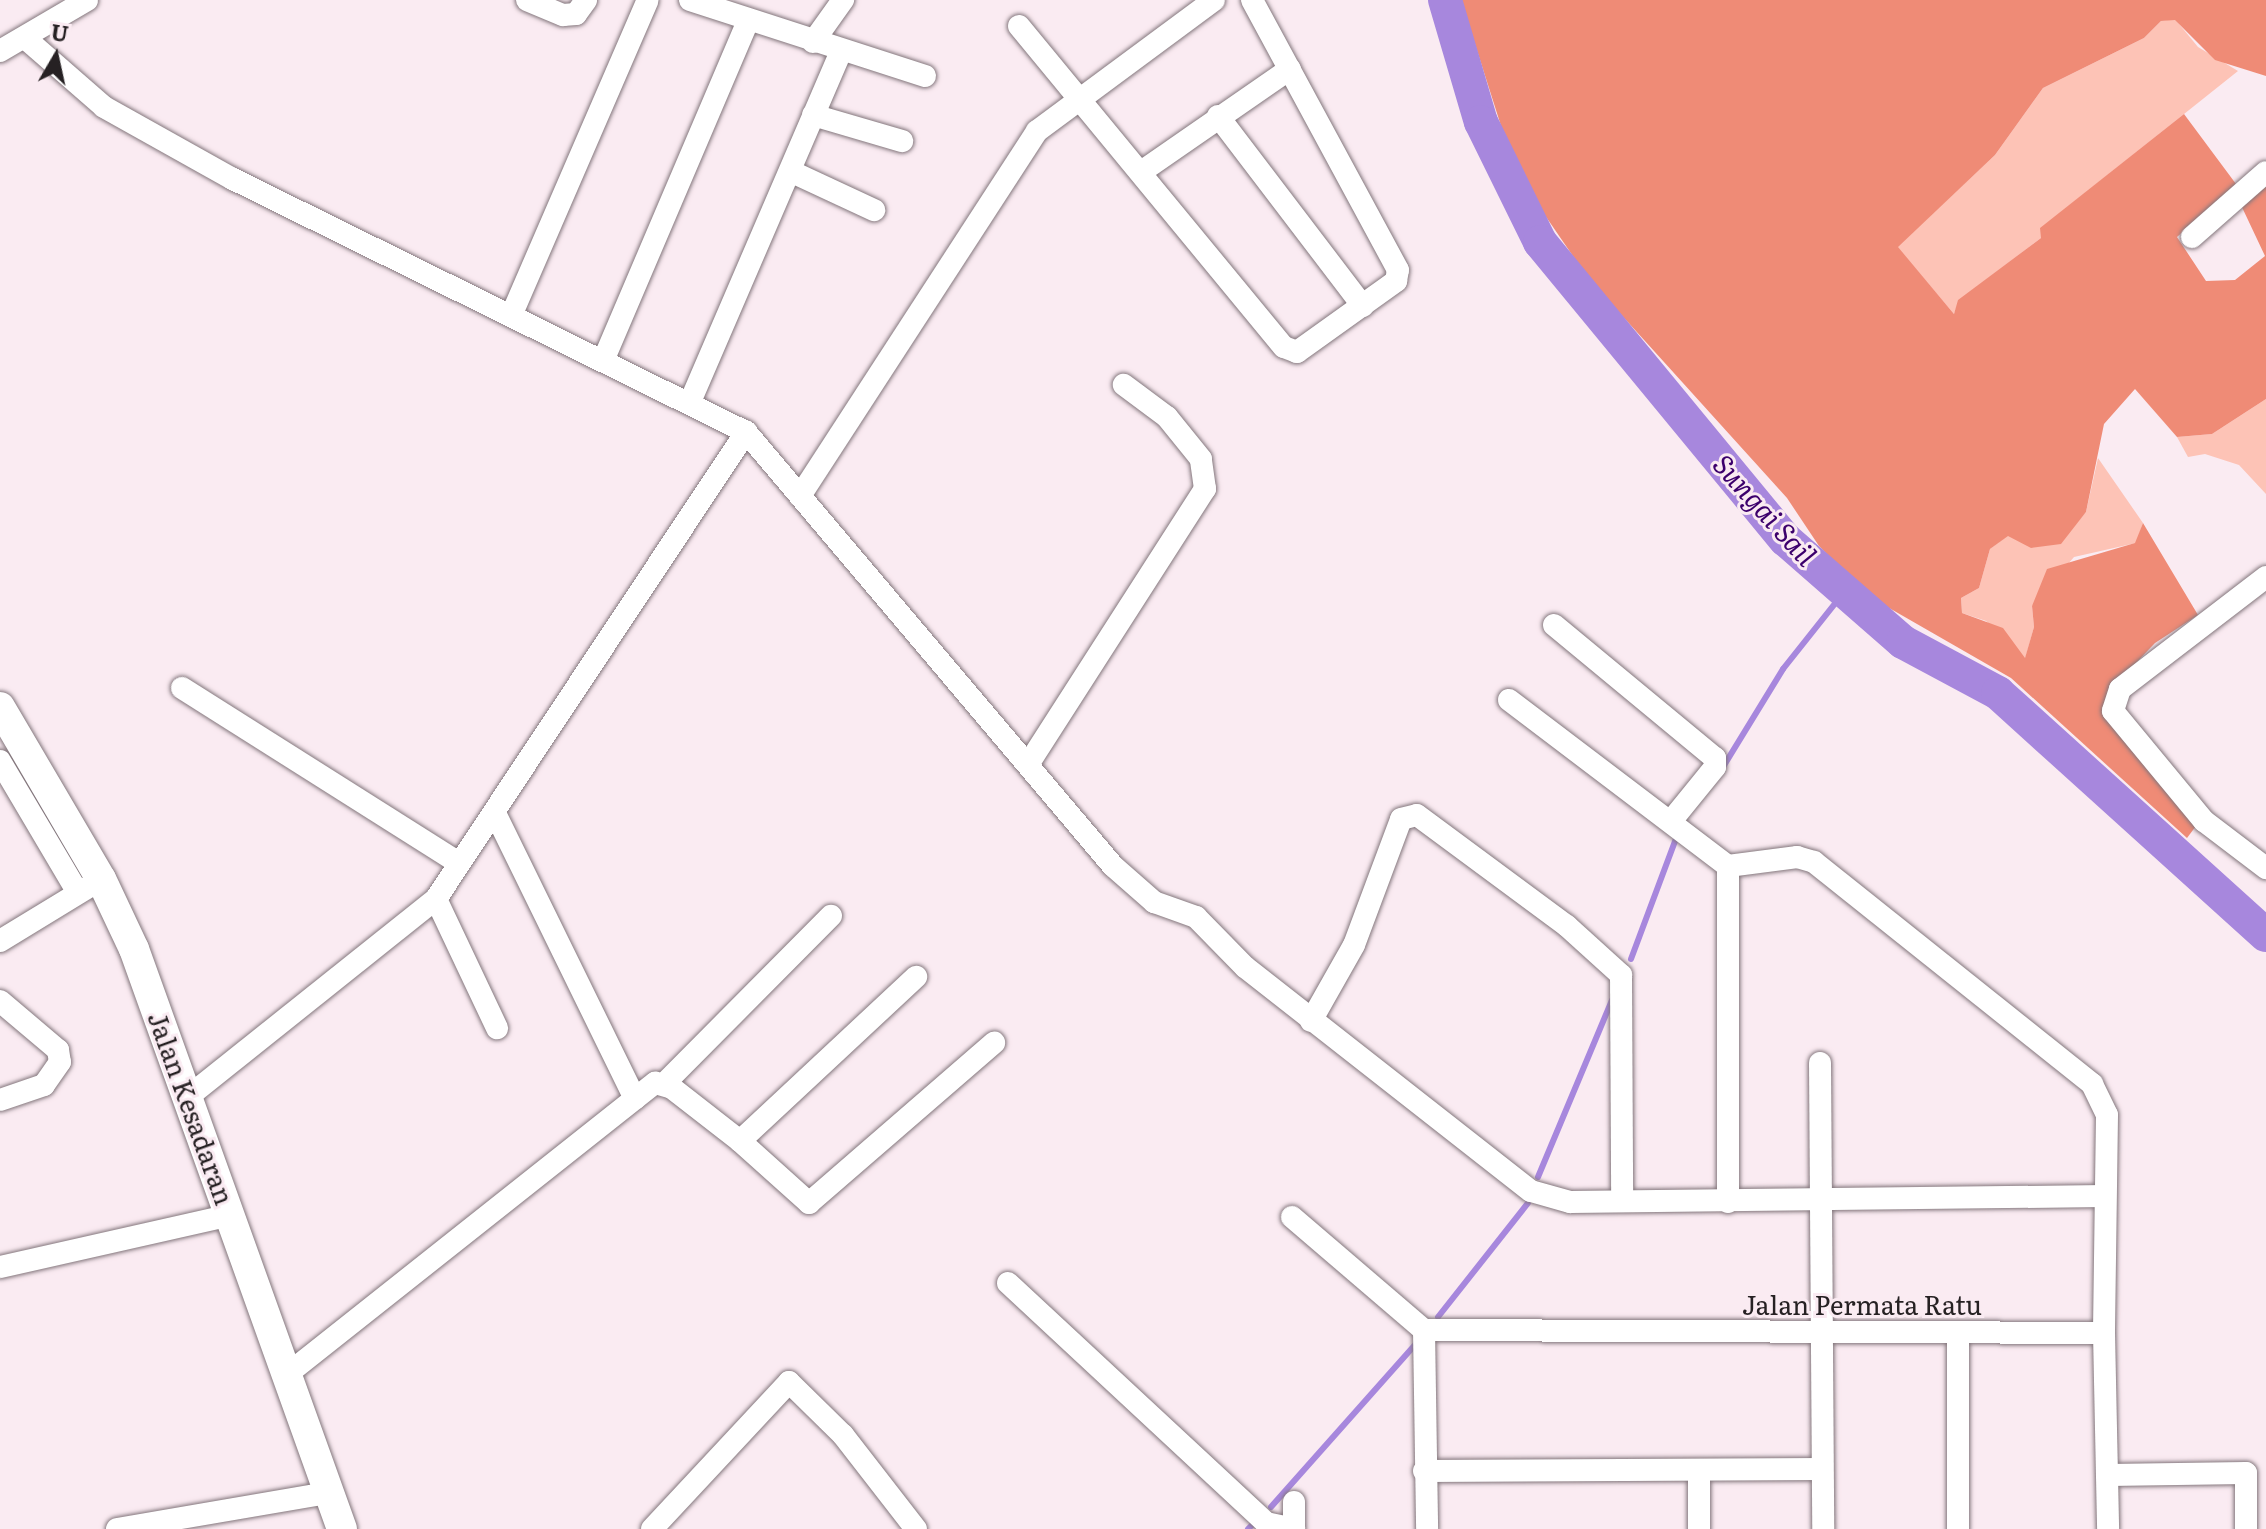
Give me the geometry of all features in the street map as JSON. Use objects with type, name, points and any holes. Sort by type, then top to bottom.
[{"type":"street","points":[[0,51],[87,0]]},
{"type":"street","points":[[527,0],[563,15],[576,14],[586,0]]},
{"type":"street","points":[[511,316],[648,0]]},
{"type":"street","points":[[690,0],[728,6],[748,21],[925,76]]},
{"type":"street","points":[[813,42],[843,0]]},
{"type":"street","points":[[800,496],[1037,131],[1080,96],[1214,0]]},
{"type":"street","points":[[1019,26],[1291,352],[1309,347],[1396,281],[1398,270],[1252,0]]},
{"type":"street","points":[[603,361],[748,21]]},
{"type":"street","points":[[25,38],[117,114],[233,179],[746,432],[1113,866],[1154,902],[1196,917],[1311,1021],[1531,1191],[1570,1202],[2105,1196]]},
{"type":"street","points":[[690,402],[841,51]]},
{"type":"street","points":[[1141,172],[1290,69]]},
{"type":"street","points":[[813,115],[902,141]]},
{"type":"street","points":[[1218,116],[1363,306]]},
{"type":"street","points":[[790,171],[874,210]]},
{"type":"street","points":[[2192,237],[2266,172]]},
{"type":"street","points":[[1029,763],[1205,489],[1201,459],[1167,417],[1124,385]]},
{"type":"street","points":[[189,1096],[436,899],[746,432]]},
{"type":"street","points":[[2266,577],[2120,689],[2113,711],[2204,821],[2266,868]]},
{"type":"street","points":[[1554,625],[1715,758],[1715,767],[1672,820]]},
{"type":"street","points":[[182,688],[459,863]]},
{"type":"street","points":[[1509,700],[1672,820],[1728,866],[1797,857],[1814,862],[2092,1084],[2107,1115],[2104,1333],[2108,1529]]},
{"type":"street","name":"Jalan Kesadaran","points":[[0,707],[90,886],[189,1096],[290,1372],[342,1529]]},
{"type":"street","points":[[0,761],[90,886],[0,941]]},
{"type":"street","points":[[495,813],[635,1099]]},
{"type":"street","points":[[1311,1021],[1354,945],[1401,819],[1417,815],[1567,926],[1621,975],[1622,1200]]},
{"type":"street","points":[[1728,866],[1728,1202]]},
{"type":"street","points":[[436,899],[497,1028]]},
{"type":"street","points":[[290,1372],[635,1099],[664,1084],[831,916]]},
{"type":"street","points":[[740,1141],[916,977]]},
{"type":"street","points":[[0,1001],[58,1050],[60,1062],[44,1085],[0,1100]]},
{"type":"street","points":[[664,1084],[740,1141],[800,1199],[815,1201],[994,1043]]},
{"type":"street","points":[[1820,1063],[1823,1529]]},
{"type":"street","points":[[0,1267],[231,1215]]},
{"type":"street","points":[[1292,1217],[1424,1330],[1427,1529]]},
{"type":"street","points":[[1008,1283],[1266,1523],[1294,1529],[1294,1502]]},
{"type":"street","name":"Jalan Permata Ratu","points":[[1424,1330],[2104,1333]]},
{"type":"street","points":[[1958,1332],[1958,1529]]},
{"type":"street","points":[[667,1525],[789,1382],[843,1435],[916,1529]]},
{"type":"street","points":[[1424,1471],[1822,1469]]},
{"type":"street","points":[[1699,1470],[1699,1529]]},
{"type":"street","points":[[2109,1475],[2246,1473],[2246,1529]]},
{"type":"street","points":[[117,1529],[328,1493]]},
{"type":"shaded area","points":[[1461,0],[2266,0],[2266,76],[2215,60],[2175,20],[2161,21],[2144,38],[2043,88],[1995,155],[1898,247],[1954,314],[1958,300],[2041,238],[2040,228],[2184,114],[2236,184],[2177,237],[2206,281],[2235,280],[2265,256],[2240,203],[2266,179],[2266,399],[2212,434],[2177,437],[2135,389],[2104,424],[2086,512],[2061,544],[2031,548],[2008,536],[1990,549],[1979,588],[1961,598],[1962,613],[2003,628],[2025,658],[2034,627],[2032,606],[2047,569],[2135,543],[2143,523],[2198,615],[2155,643],[2109,691],[2199,822],[2187,838],[2011,678],[1870,597],[1819,546],[1787,498],[1588,278],[1516,173]]},
{"type":"shaded area","points":[[2175,19],[2198,47],[2238,71],[2041,228],[2041,238],[1959,300],[1954,314],[1897,247],[1995,155],[2043,88],[2144,38],[2161,21]]},
{"type":"shaded area","points":[[2266,399],[2266,494],[2239,465],[2205,454],[2188,457],[2177,437],[2212,434]]},
{"type":"shaded area","points":[[2098,458],[2143,523],[2136,543],[2074,557],[2032,606],[2034,627],[2025,659],[1986,621],[1962,613],[1961,598],[1979,588],[1990,549],[2008,535],[2031,547],[2074,526],[2086,512]]},
{"type":"waterway","name":"Sungai Sail","points":[[1445,0],[1481,122],[1540,242],[1786,540],[1903,642],[1998,693],[2266,935]]},
{"type":"waterway","points":[[1723,767],[1783,669],[1845,591]]},
{"type":"waterway","points":[[1631,959],[1677,836]]},
{"type":"waterway","points":[[1538,1177],[1612,1000]]},
{"type":"waterway","points":[[1438,1317],[1528,1203]]},
{"type":"waterway","points":[[1271,1507],[1415,1345]]},
{"type":"waterway","points":[[1248,1529],[1252,1525]]}]
